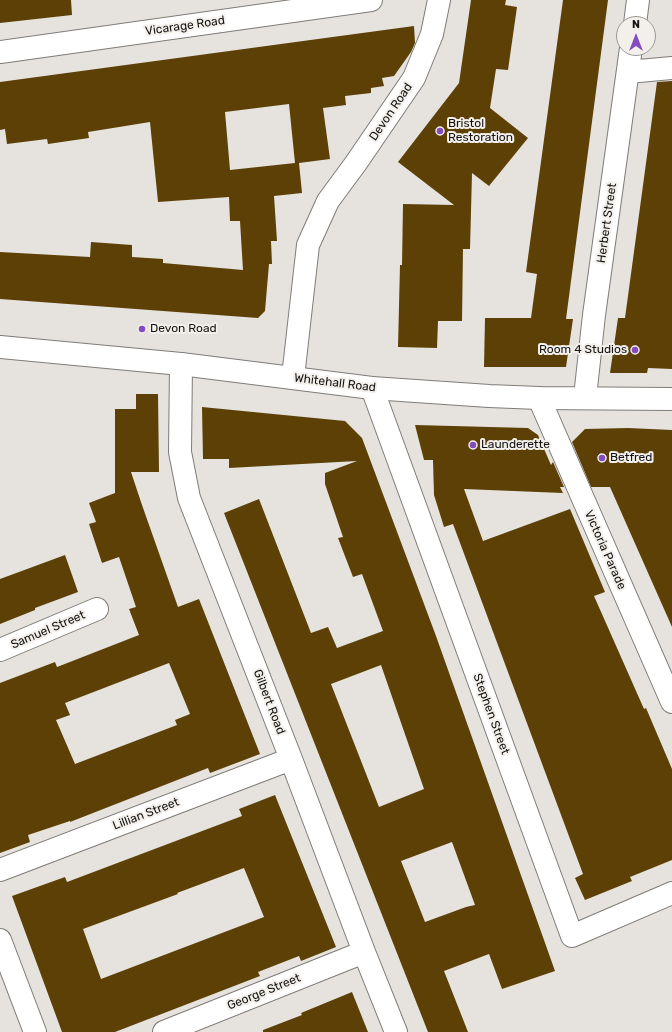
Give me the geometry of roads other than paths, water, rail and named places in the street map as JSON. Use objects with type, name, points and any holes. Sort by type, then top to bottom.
[{"type":"street","name":"Vicarage Road","points":[[0,52],[371,0]]},
{"type":"street","name":"Devon Road","points":[[293,377],[308,245],[328,201],[356,164],[414,78],[432,34],[439,0]]},
{"type":"street","points":[[636,16],[638,0]]},
{"type":"street","name":"Herbert Street","points":[[585,397],[594,315],[630,56]]},
{"type":"street","points":[[628,72],[672,68]]},
{"type":"street","name":"Whitehall Road","points":[[0,347],[181,364],[372,388],[539,398],[585,397],[672,399]]},
{"type":"street","name":"Gilbert Road","points":[[181,364],[180,452],[189,498],[396,1032]]},
{"type":"street","name":"Stephen Street","points":[[372,388],[572,936],[672,893]]},
{"type":"street","name":"Victoria Parade","points":[[539,398],[672,702]]},
{"type":"street","name":"Samuel Street","points":[[0,650],[96,609]]},
{"type":"street","name":"Lillian Street","points":[[0,870],[291,759]]},
{"type":"street","points":[[0,940],[35,1032]]},
{"type":"street","name":"George Street","points":[[164,1032],[364,952]]},
{"type":"place","name":"Bristol Restoration","points":[[440,131]]},
{"type":"place","name":"Devon Road","points":[[142,329]]},
{"type":"place","name":"Room 4 Studios","points":[[635,350]]},
{"type":"place","name":"Launderette","points":[[473,445]]},
{"type":"place","name":"Betfred","points":[[602,458]]}]
